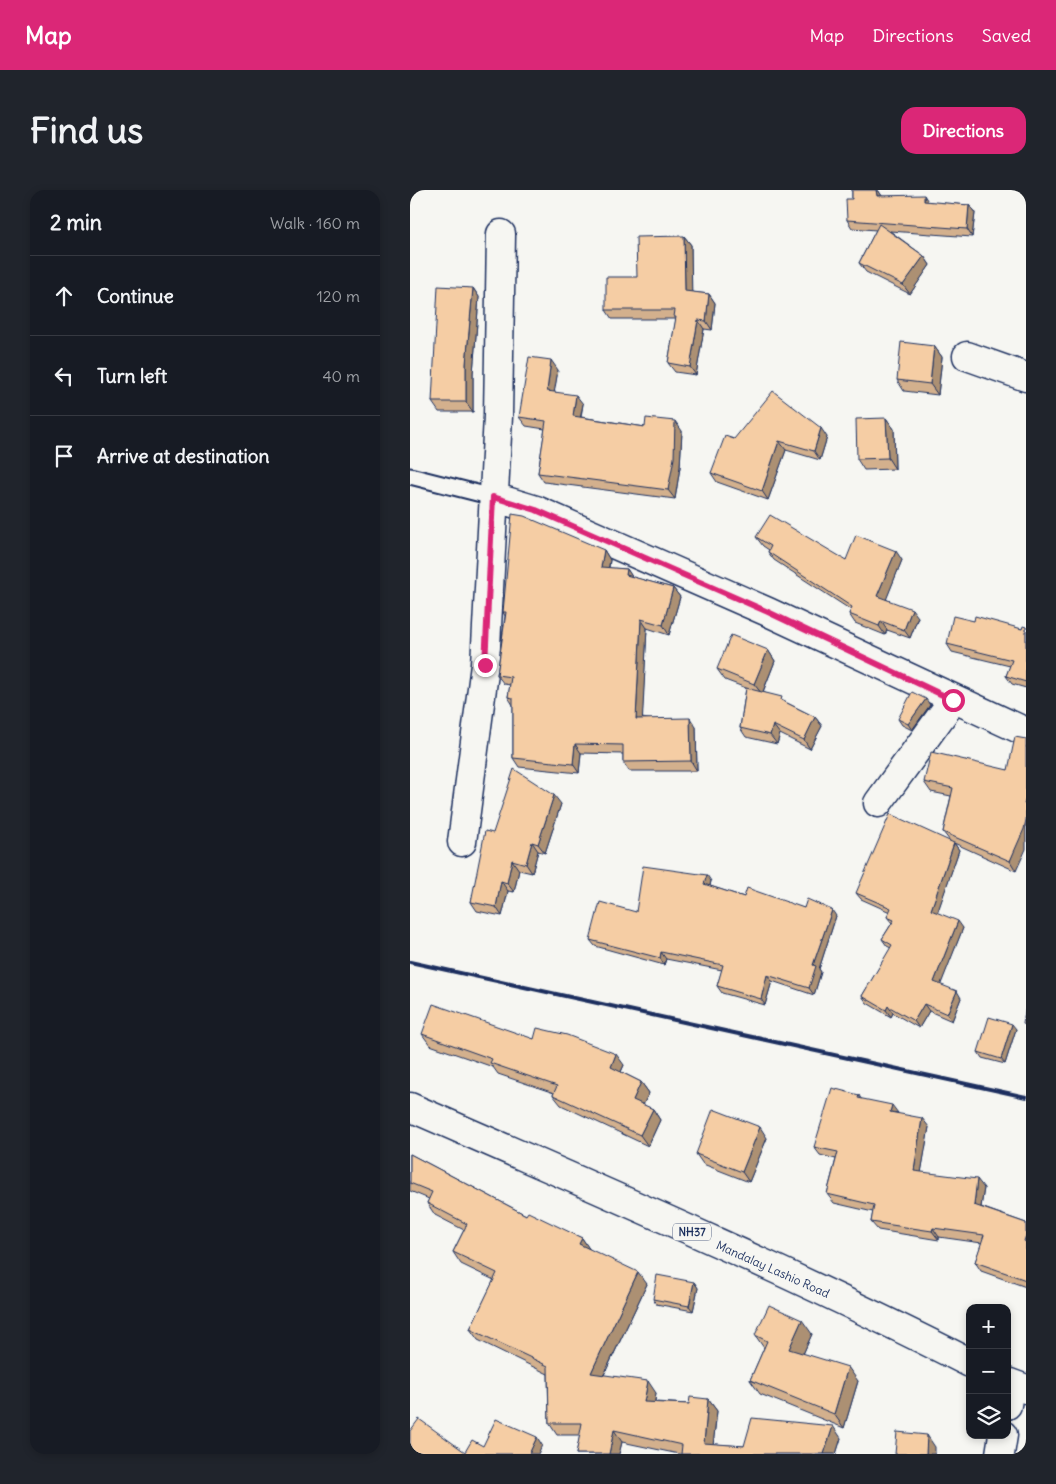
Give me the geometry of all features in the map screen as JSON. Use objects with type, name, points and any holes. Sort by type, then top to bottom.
[{"type":"main road","points":[[462,842],[485,665],[498,416],[501,234]]},
{"type":"main road","points":[[967,356],[1026,377]]},
{"type":"main road","points":[[493,497],[536,510],[759,608],[953,700],[1026,732]]},
{"type":"main road","points":[[878,803],[953,700]]},
{"type":"main road","name":"Mandalay Lashio Road","points":[[410,1107],[614,1196],[872,1314],[966,1361]]},
{"type":"main road","points":[[1000,1454],[1002,1439]]},
{"type":"lane","points":[[410,476],[493,497]]},
{"type":"building","points":[[852,190],[876,190],[877,196],[924,195],[924,201],[969,205],[967,229],[847,220],[846,199],[852,199]]},
{"type":"building","points":[[879,224],[924,256],[903,285],[859,263]]},
{"type":"building","points":[[684,236],[685,291],[709,294],[706,321],[698,320],[690,367],[668,363],[676,317],[674,317],[675,310],[606,310],[606,277],[637,277],[636,237]]},
{"type":"building","points":[[438,286],[473,288],[466,364],[466,402],[432,402]]},
{"type":"building","points":[[901,342],[934,346],[930,384],[897,380]]},
{"type":"building","points":[[529,357],[551,360],[547,391],[576,395],[573,416],[645,427],[646,418],[675,421],[674,458],[668,490],[538,473],[546,421],[519,417]]},
{"type":"building","points":[[773,391],[821,428],[814,451],[779,441],[762,491],[711,473],[725,436],[734,439]]},
{"type":"building","points":[[886,418],[888,458],[857,459],[856,419]]},
{"type":"building","points":[[512,514],[524,516],[604,550],[601,567],[627,569],[626,575],[673,588],[663,625],[641,619],[636,719],[690,718],[691,761],[623,762],[623,745],[575,744],[573,764],[513,758],[513,698],[508,697],[511,677],[497,675],[506,612],[503,612]]},
{"type":"building","points":[[770,515],[846,560],[856,535],[896,551],[877,596],[912,609],[904,630],[881,621],[879,626],[849,614],[852,607],[768,552],[771,546],[756,537]]},
{"type":"building","points":[[953,616],[974,621],[975,616],[1022,629],[1023,626],[1026,627],[1026,682],[1006,676],[1012,660],[947,644]]},
{"type":"building","points":[[731,635],[768,650],[754,684],[717,669]]},
{"type":"building","points":[[746,688],[782,697],[781,700],[815,717],[804,740],[773,725],[770,735],[740,728]]},
{"type":"building","points":[[912,692],[926,699],[908,724],[898,719]]},
{"type":"building","points":[[1015,737],[1026,739],[1026,798],[1024,804],[1026,805],[1026,820],[1010,861],[943,832],[953,788],[924,782],[931,752],[1008,770]]},
{"type":"building","points":[[514,769],[554,795],[538,844],[532,842],[526,864],[512,860],[507,883],[501,881],[496,907],[471,902],[485,831],[493,833]]},
{"type":"building","points":[[890,814],[954,843],[931,910],[958,921],[934,982],[957,991],[947,1014],[924,1004],[914,1021],[888,1006],[886,1010],[862,996],[892,945],[882,939],[894,920],[887,917],[891,908],[856,893]]},
{"type":"building","points":[[643,866],[707,875],[704,884],[744,897],[747,888],[804,908],[807,899],[832,910],[813,965],[816,966],[809,988],[767,975],[761,999],[717,986],[723,965],[661,952],[660,958],[590,940],[600,902],[636,912]]},
{"type":"building","points":[[433,1004],[534,1039],[537,1028],[567,1035],[616,1054],[611,1067],[641,1082],[633,1100],[653,1109],[640,1135],[553,1095],[557,1086],[490,1063],[492,1059],[422,1034]]},
{"type":"building","points":[[1026,1006],[1026,1025],[1023,1024]]},
{"type":"building","points":[[989,1017],[1012,1024],[1001,1059],[978,1052]]},
{"type":"building","points":[[832,1088],[859,1095],[858,1098],[892,1105],[890,1112],[922,1118],[914,1171],[977,1179],[974,1205],[1026,1223],[1024,1241],[1026,1242],[1026,1280],[975,1262],[984,1235],[933,1228],[932,1231],[871,1222],[874,1205],[827,1194],[838,1152],[814,1147]]},
{"type":"building","points":[[713,1109],[760,1127],[742,1172],[696,1154]]},
{"type":"building","points":[[410,1154],[526,1215],[528,1212],[582,1238],[579,1244],[638,1272],[591,1373],[648,1381],[644,1402],[689,1404],[690,1397],[708,1399],[704,1443],[744,1446],[752,1418],[833,1426],[824,1454],[681,1454],[682,1445],[614,1430],[609,1454],[576,1454],[582,1423],[549,1423],[548,1366],[470,1329],[497,1273],[453,1252],[467,1224],[427,1203],[432,1192],[410,1183]]},
{"type":"building","points":[[657,1275],[694,1282],[689,1306],[653,1299]]},
{"type":"building","points":[[769,1305],[802,1320],[789,1349],[848,1367],[834,1414],[750,1380],[767,1341],[755,1335]]},
{"type":"building","points":[[419,1419],[465,1452],[472,1440],[483,1446],[496,1419],[537,1437],[529,1454],[410,1454],[410,1431]]},
{"type":"building","points":[[897,1432],[927,1435],[926,1454],[895,1454]]},
{"type":"railway","points":[[410,962],[1026,1097]]},
{"type":"route","points":[[485,665],[493,497],[536,510],[768,612],[953,700]]}]
